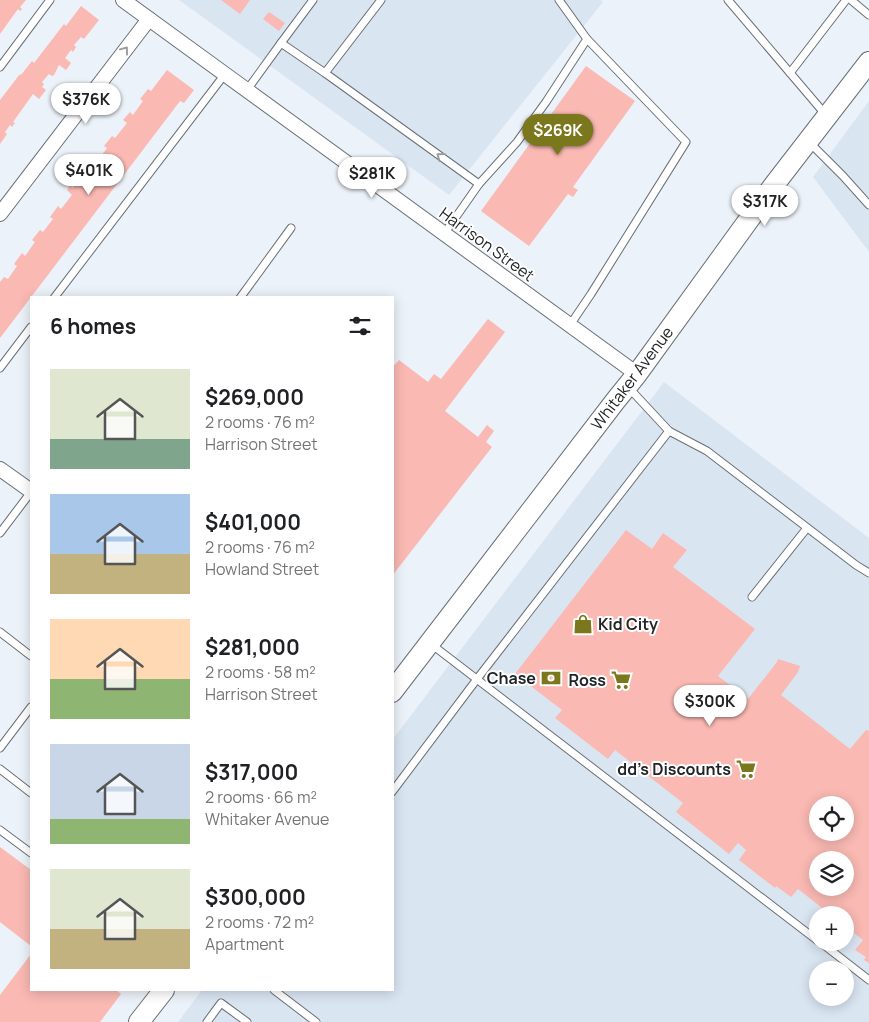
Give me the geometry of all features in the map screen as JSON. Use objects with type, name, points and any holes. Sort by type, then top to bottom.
[{"type":"street","name":"Harrison Street","points":[[123,0],[570,325],[632,380]]},
{"type":"street","points":[[0,214],[149,19]]},
{"type":"street","name":"Whitaker Avenue","points":[[394,689],[632,380],[774,185],[869,62]]},
{"type":"street","points":[[0,469],[30,491]]},
{"type":"street","points":[[139,1022],[163,991]]},
{"type":"lane","points":[[0,67],[50,0]]},
{"type":"lane","points":[[247,90],[313,0]]},
{"type":"lane","points":[[325,73],[381,0]]},
{"type":"lane","points":[[559,0],[587,39],[686,142],[570,325]]},
{"type":"lane","points":[[728,0],[827,117]]},
{"type":"lane","points":[[790,73],[846,0]]},
{"type":"lane","points":[[850,0],[869,15]]},
{"type":"lane","points":[[444,234],[479,184],[517,142],[546,102],[587,39]]},
{"type":"lane","points":[[281,43],[479,184]]},
{"type":"lane","points":[[56,296],[225,74]]},
{"type":"lane","points":[[808,141],[869,205]]},
{"type":"lane","points":[[241,296],[291,228]]},
{"type":"lane","points":[[0,368],[30,328]]},
{"type":"lane","points":[[632,380],[670,431],[707,451],[869,574]]},
{"type":"lane","points":[[394,789],[477,679],[670,431]]},
{"type":"lane","points":[[0,533],[30,493]]},
{"type":"lane","points":[[752,597],[807,528]]},
{"type":"lane","points":[[0,632],[30,655]]},
{"type":"lane","points":[[430,643],[809,934]]},
{"type":"lane","points":[[0,748],[30,708]]},
{"type":"lane","points":[[0,769],[29,791]]},
{"type":"lane","points":[[0,830],[30,852]]},
{"type":"lane","points":[[831,951],[869,980]]},
{"type":"lane","points":[[275,991],[316,1022]]},
{"type":"lane","points":[[207,1022],[221,1004],[247,1022]]},
{"type":"shaded area","points":[[179,0],[601,0],[603,2],[449,195]]},
{"type":"shaded area","points":[[869,101],[869,252],[813,177]]},
{"type":"shaded area","points":[[664,382],[869,538],[869,1022],[178,1022],[201,991],[394,991],[394,738]]},
{"type":"building","points":[[0,0],[26,0],[20,7],[22,9],[20,11],[18,9],[0,34]]},
{"type":"building","points":[[221,0],[250,0],[240,14]]},
{"type":"building","points":[[81,6],[99,20],[84,39],[81,37],[74,45],[76,47],[73,52],[71,50],[65,58],[71,63],[66,70],[59,65],[54,75],[49,74],[42,82],[44,84],[42,87],[46,90],[39,99],[33,94],[13,122],[15,123],[12,127],[10,125],[5,132],[7,134],[0,144],[0,100],[20,74],[32,61],[34,63],[64,24],[66,26]]},
{"type":"building","points":[[269,12],[285,23],[279,31],[263,19]]},
{"type":"building","points":[[586,66],[635,101],[573,187],[578,190],[573,197],[568,194],[529,246],[481,211]]},
{"type":"building","points":[[167,70],[194,90],[184,103],[180,101],[32,296],[30,296],[0,338],[0,282],[4,277],[8,279],[17,266],[14,264],[22,253],[25,256],[35,242],[32,240],[40,230],[43,232],[53,219],[50,217],[58,206],[61,209],[72,195],[67,190],[70,186],[73,188],[76,183],[80,185],[90,172],[86,169],[94,159],[97,162],[107,148],[104,146],[112,136],[115,138],[127,123],[123,120],[130,112],[133,115],[143,101],[140,99],[148,89],[151,91]]},
{"type":"building","points":[[488,319],[505,332],[445,411],[478,437],[487,425],[494,431],[486,442],[492,447],[394,573],[394,366],[399,360],[428,382],[434,374],[441,379]]},
{"type":"building","points":[[626,530],[652,549],[663,533],[687,550],[673,567],[755,629],[718,676],[748,699],[778,659],[800,666],[798,672],[781,695],[850,749],[866,730],[869,731],[869,963],[864,960],[866,957],[855,950],[863,940],[854,933],[854,906],[820,906],[798,889],[791,897],[776,886],[775,888],[739,860],[746,850],[738,843],[729,854],[676,812],[683,803],[615,750],[608,759],[555,718],[562,710],[515,674]]},
{"type":"building","points":[[0,847],[30,869],[30,945],[0,922]]},
{"type":"building","points":[[30,955],[30,991],[117,991],[121,994],[100,1022],[0,1022],[0,995]]},
{"type":"place","name":"Kid City","points":[[583,624]]},
{"type":"place","name":"Chase","points":[[551,678]]},
{"type":"place","name":"Ross","points":[[621,680]]},
{"type":"place","name":"dd's Discounts","points":[[746,769]]}]
